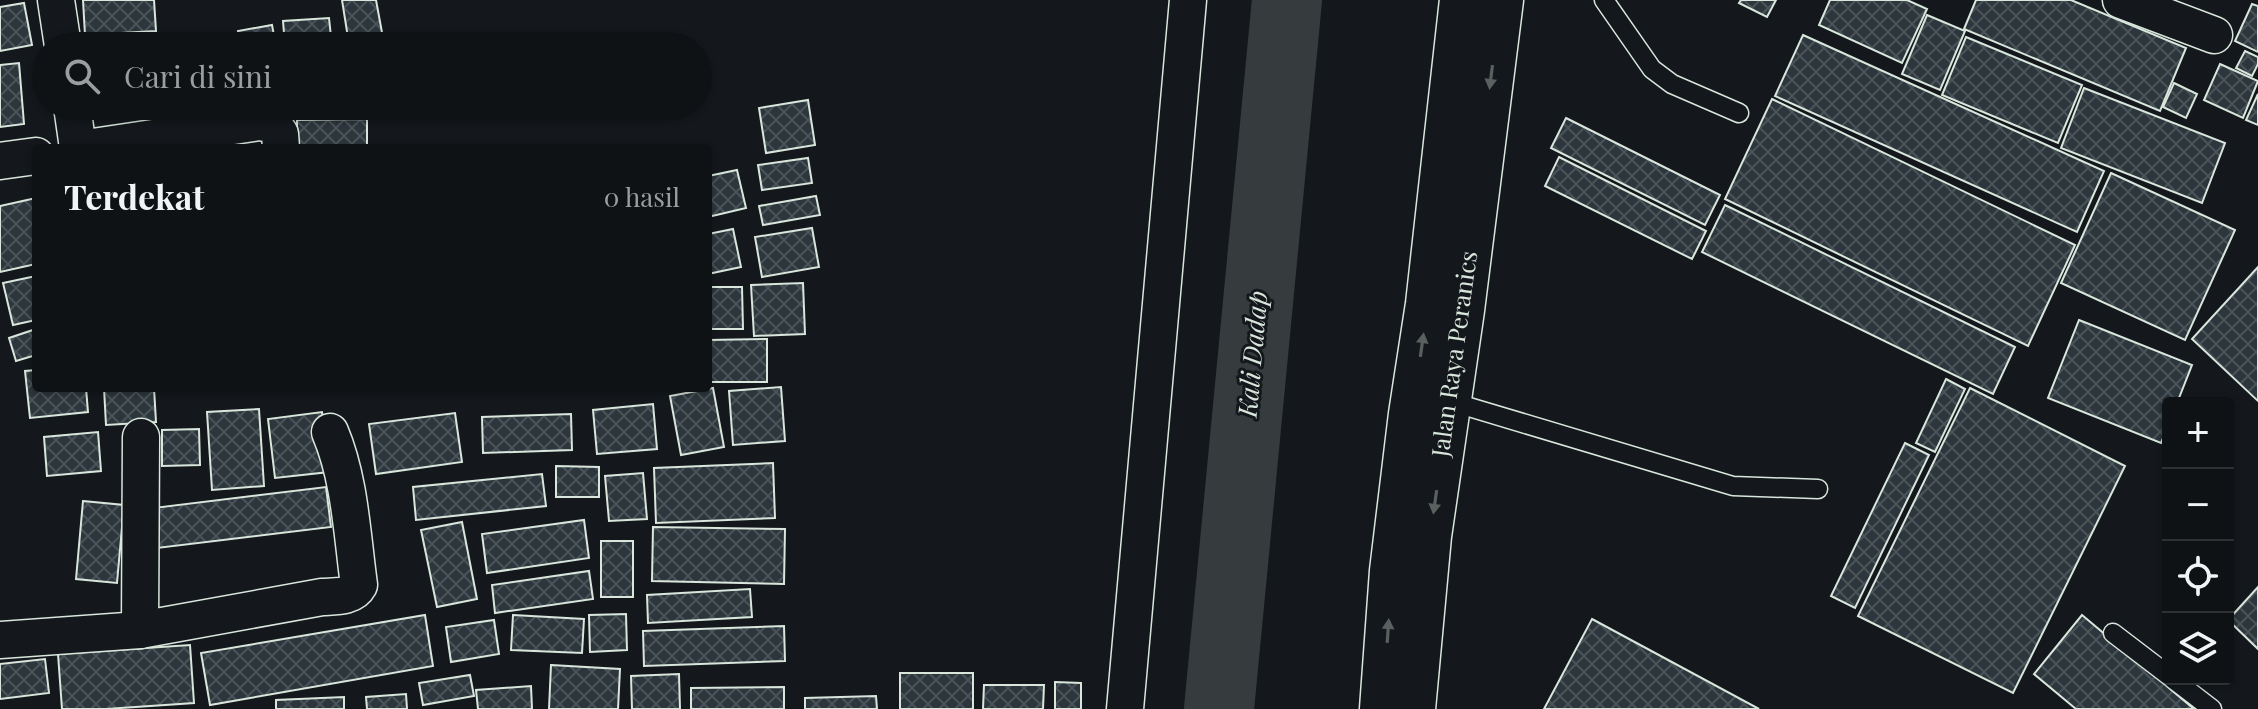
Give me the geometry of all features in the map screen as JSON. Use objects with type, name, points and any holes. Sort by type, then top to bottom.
[{"type":"street","points":[[56,0],[61,32]]},
{"type":"street","points":[[1125,709],[1188,0]]},
{"type":"street","name":"Jalan Raya Peranics","points":[[1413,709],[1429,536],[1432,399],[1428,304],[1462,0]]},
{"type":"street","name":"Jalan Raya Peranics","points":[[1382,709],[1392,571],[1432,399],[1501,0]]},
{"type":"street","points":[[2121,0],[2214,35]]},
{"type":"street","points":[[74,120],[77,144]]},
{"type":"street","points":[[113,144],[260,122],[274,125],[280,134],[281,144]]},
{"type":"street","points":[[0,161],[32,157]]},
{"type":"street","points":[[0,640],[140,630],[356,591],[359,585],[345,486],[339,452],[330,432]]},
{"type":"street","points":[[140,630],[141,437]]},
{"type":"lane","points":[[1604,0],[1652,69],[1672,84],[1739,113]]},
{"type":"lane","points":[[1432,399],[1733,486],[1818,489]]},
{"type":"lane","points":[[2113,633],[2162,670]]},
{"type":"lane","points":[[2181,685],[2212,709]]},
{"type":"building","points":[[83,0],[154,0],[156,31],[85,32]]},
{"type":"building","points":[[342,0],[376,0],[382,32],[347,32]]},
{"type":"building","points":[[1741,0],[1776,0],[1767,17],[1739,3]]},
{"type":"building","points":[[1830,0],[1907,0],[1927,9],[1902,63],[1819,25]]},
{"type":"building","points":[[1976,0],[2071,0],[2186,48],[2160,111],[1964,29]]},
{"type":"building","points":[[24,3],[32,45],[0,51],[0,7]]},
{"type":"building","points":[[2252,4],[2258,6],[2258,52],[2235,41]]},
{"type":"building","points":[[1927,15],[1965,31],[1940,90],[1902,74]]},
{"type":"building","points":[[329,18],[330,32],[284,32],[283,21]]},
{"type":"building","points":[[272,25],[273,32],[238,32]]},
{"type":"building","points":[[1803,35],[2104,171],[2077,232],[1775,96]]},
{"type":"building","points":[[1966,37],[2082,85],[2058,143],[1942,95]]},
{"type":"building","points":[[2245,51],[2258,57],[2252,76],[2236,68]]},
{"type":"building","points":[[19,63],[24,124],[0,127],[0,65]]},
{"type":"building","points":[[2220,64],[2258,81],[2243,118],[2204,100]]},
{"type":"building","points":[[2174,83],[2197,94],[2186,118],[2163,107]]},
{"type":"building","points":[[2084,88],[2225,143],[2202,203],[2061,148]]},
{"type":"building","points":[[2258,94],[2258,125],[2246,120]]},
{"type":"building","points":[[1772,99],[2075,245],[2028,346],[1725,199]]},
{"type":"building","points":[[808,100],[815,145],[766,153],[759,108]]},
{"type":"building","points":[[1566,118],[1720,195],[1705,225],[1551,148]]},
{"type":"building","points":[[297,120],[367,120],[367,144],[297,144]]},
{"type":"building","points":[[1559,157],[1706,231],[1692,259],[1545,186]]},
{"type":"building","points":[[808,158],[812,183],[762,190],[758,165]]},
{"type":"building","points":[[737,170],[746,208],[712,216],[712,175]]},
{"type":"building","points":[[2111,173],[2235,230],[2185,340],[2061,283]]},
{"type":"building","points":[[816,196],[820,215],[763,225],[759,206]]},
{"type":"building","points":[[32,199],[32,265],[0,272],[0,206]]},
{"type":"building","points":[[1725,205],[2015,347],[1993,394],[1702,252]]},
{"type":"building","points":[[812,228],[819,267],[762,277],[755,237]]},
{"type":"building","points":[[733,229],[741,267],[712,273],[712,233]]},
{"type":"building","points":[[2258,267],[2258,401],[2192,339]]},
{"type":"building","points":[[32,277],[32,321],[13,325],[3,283]]},
{"type":"building","points":[[803,283],[805,334],[754,336],[751,285]]},
{"type":"building","points":[[712,287],[742,287],[743,329],[712,329]]},
{"type":"building","points":[[2079,320],[2192,365],[2179,397],[2162,397],[2161,443],[2048,398]]},
{"type":"building","points":[[32,330],[32,356],[16,361],[9,338]]},
{"type":"building","points":[[767,339],[767,382],[712,382],[712,340]]},
{"type":"building","points":[[32,370],[32,392],[86,392],[88,412],[30,418],[25,371]]},
{"type":"building","points":[[1946,379],[1965,389],[1935,452],[1916,443]]},
{"type":"building","points":[[781,387],[785,441],[733,445],[729,391]]},
{"type":"building","points":[[712,388],[724,447],[681,455],[670,396],[712,392]]},
{"type":"building","points":[[1970,388],[2125,466],[2013,693],[1858,616]]},
{"type":"building","points":[[104,392],[154,392],[156,422],[106,425]]},
{"type":"building","points":[[653,404],[657,449],[597,454],[593,410]]},
{"type":"building","points":[[259,409],[264,486],[212,490],[207,412]]},
{"type":"building","points":[[322,412],[329,472],[275,478],[268,419]]},
{"type":"building","points":[[455,413],[462,462],[376,474],[369,424]]},
{"type":"building","points":[[571,414],[572,450],[483,453],[482,417]]},
{"type":"building","points":[[199,429],[200,465],[162,466],[162,430]]},
{"type":"building","points":[[98,432],[101,471],[47,476],[44,437]]},
{"type":"building","points":[[1905,443],[1929,455],[1855,608],[1831,596]]},
{"type":"building","points":[[773,463],[775,518],[656,523],[654,468]]},
{"type":"building","points":[[556,466],[599,467],[599,497],[556,497]]},
{"type":"building","points":[[643,473],[647,519],[609,521],[605,476]]},
{"type":"building","points":[[542,474],[546,506],[416,520],[413,487]]},
{"type":"building","points":[[326,487],[331,527],[149,549],[145,509]]},
{"type":"building","points":[[83,501],[124,505],[117,583],[76,579]]},
{"type":"building","points":[[584,520],[589,558],[487,573],[482,534]]},
{"type":"building","points":[[462,522],[477,599],[437,607],[421,530]]},
{"type":"building","points":[[653,527],[785,529],[784,584],[652,581]]},
{"type":"building","points":[[601,541],[633,541],[633,597],[601,597]]},
{"type":"building","points":[[589,571],[593,599],[495,613],[492,585]]},
{"type":"building","points":[[2258,587],[2258,649],[2234,626],[2234,613]]},
{"type":"building","points":[[750,589],[752,617],[648,623],[647,595]]},
{"type":"building","points":[[626,614],[627,650],[590,652],[589,615]]},
{"type":"building","points":[[425,615],[433,666],[210,705],[201,653]]},
{"type":"building","points":[[513,615],[584,619],[582,653],[511,650]]},
{"type":"building","points":[[2082,615],[2194,709],[2076,709],[2034,674]]},
{"type":"building","points":[[1592,619],[1759,709],[1544,709]]},
{"type":"building","points":[[494,620],[499,654],[451,662],[446,627]]},
{"type":"building","points":[[784,626],[785,661],[644,666],[643,631]]},
{"type":"building","points":[[190,645],[194,703],[62,709],[58,654]]},
{"type":"building","points":[[45,659],[49,693],[0,699],[0,664]]},
{"type":"building","points":[[551,665],[620,669],[618,709],[549,709]]},
{"type":"building","points":[[900,673],[973,673],[973,709],[900,709]]},
{"type":"building","points":[[679,674],[680,709],[632,709],[631,676]]},
{"type":"building","points":[[470,675],[474,696],[423,705],[419,683]]},
{"type":"building","points":[[1055,682],[1081,683],[1081,709],[1055,709]]},
{"type":"building","points":[[984,685],[1044,685],[1043,709],[983,709]]},
{"type":"building","points":[[531,686],[532,709],[478,709],[476,690]]},
{"type":"building","points":[[784,687],[784,709],[691,709],[691,688]]},
{"type":"building","points":[[406,694],[407,709],[367,709],[366,697]]},
{"type":"building","points":[[876,696],[877,709],[805,709],[805,698]]},
{"type":"building","points":[[344,697],[344,709],[276,709],[276,700]]},
{"type":"waterway","name":"Kali Dadap","points":[[1219,709],[1287,0]]}]
